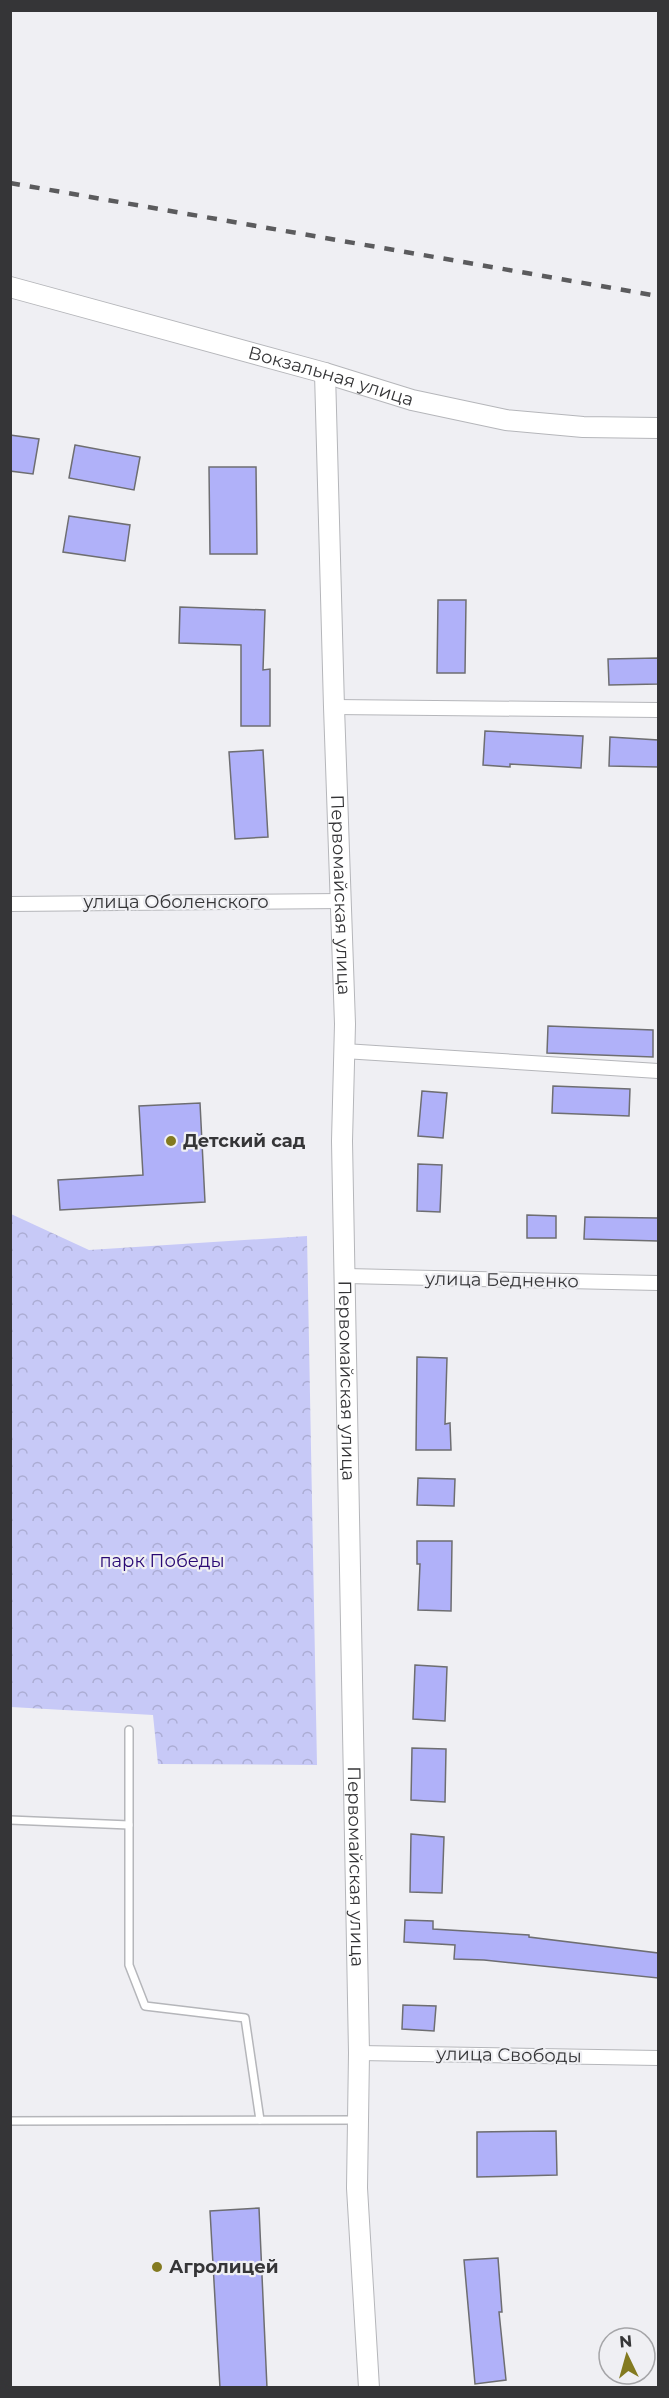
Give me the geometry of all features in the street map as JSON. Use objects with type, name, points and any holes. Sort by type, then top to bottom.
[{"type":"main road","name":"Вокзальная улица","points":[[10,287],[325,373],[412,400],[506,420],[583,427],[658,428]]},
{"type":"main road","name":"Первомайская улица","points":[[325,373],[344,1051],[342,1141],[359,2053],[357,2188],[369,2388]]},
{"type":"street","points":[[334,707],[658,710]]},
{"type":"street","name":"улица Оболенского","points":[[10,903],[341,901]]},
{"type":"street","points":[[344,1051],[658,1071]]},
{"type":"street","name":"улица Бедненко","points":[[345,1276],[658,1282]]},
{"type":"street","name":"улица Свободы","points":[[359,2053],[658,2058]]},
{"type":"lane","points":[[129,1730],[129,1965],[145,2006],[245,2018],[260,2120]]},
{"type":"lane","points":[[10,1820],[129,1825]]},
{"type":"lane","points":[[10,2121],[358,2120]]},
{"type":"green space","name":"парк Победы","points":[[11,1214],[89,1250],[307,1236],[317,1765],[158,1764],[153,1715],[11,1707]]},
{"type":"building","points":[[10,435],[39,439],[33,474],[10,471]]},
{"type":"building","points":[[75,445],[140,457],[134,490],[69,478]]},
{"type":"building","points":[[209,467],[256,467],[257,554],[210,554]]},
{"type":"building","points":[[69,516],[130,525],[125,561],[63,552]]},
{"type":"building","points":[[438,600],[466,600],[465,673],[437,673]]},
{"type":"building","points":[[180,607],[265,610],[263,670],[270,669],[270,726],[241,726],[241,645],[179,643]]},
{"type":"building","points":[[658,658],[658,684],[609,685],[608,659]]},
{"type":"building","points":[[485,731],[583,736],[581,768],[510,764],[510,767],[483,765]]},
{"type":"building","points":[[610,737],[658,740],[658,767],[609,766]]},
{"type":"building","points":[[263,750],[268,837],[235,839],[229,752]]},
{"type":"building","points":[[548,1026],[653,1030],[653,1057],[547,1053]]},
{"type":"building","points":[[553,1086],[630,1089],[629,1116],[552,1113]]},
{"type":"building","points":[[422,1091],[447,1093],[443,1138],[418,1136]]},
{"type":"building","name":"Детский сад","points":[[200,1103],[205,1202],[60,1210],[58,1180],[143,1175],[139,1106]]},
{"type":"building","points":[[418,1164],[442,1165],[440,1212],[417,1211]]},
{"type":"building","points":[[527,1215],[556,1216],[556,1238],[527,1238]]},
{"type":"building","points":[[585,1217],[658,1218],[658,1241],[584,1239]]},
{"type":"building","points":[[417,1357],[447,1358],[445,1424],[450,1423],[451,1450],[416,1450]]},
{"type":"building","points":[[418,1478],[455,1479],[454,1506],[417,1505]]},
{"type":"building","points":[[417,1541],[452,1541],[451,1611],[418,1610],[420,1564],[417,1564]]},
{"type":"building","points":[[415,1665],[447,1667],[445,1721],[413,1719]]},
{"type":"building","points":[[412,1748],[446,1749],[445,1802],[411,1800]]},
{"type":"building","points":[[411,1834],[444,1837],[442,1893],[410,1892]]},
{"type":"building","points":[[405,1920],[433,1921],[433,1929],[529,1935],[529,1937],[658,1953],[658,1978],[454,1959],[455,1945],[404,1942]]},
{"type":"building","points":[[403,2005],[436,2006],[434,2031],[402,2029]]},
{"type":"building","points":[[556,2131],[557,2175],[477,2177],[477,2132]]},
{"type":"building","points":[[259,2208],[267,2388],[220,2388],[210,2211]]},
{"type":"building","points":[[498,2258],[502,2312],[499,2312],[506,2380],[475,2384],[464,2260]]},
{"type":"railway","points":[[10,183],[658,296]]},
{"type":"place","name":"Детский сад","points":[[171,1141]]},
{"type":"place","name":"Агролицей","points":[[157,2267]]}]
